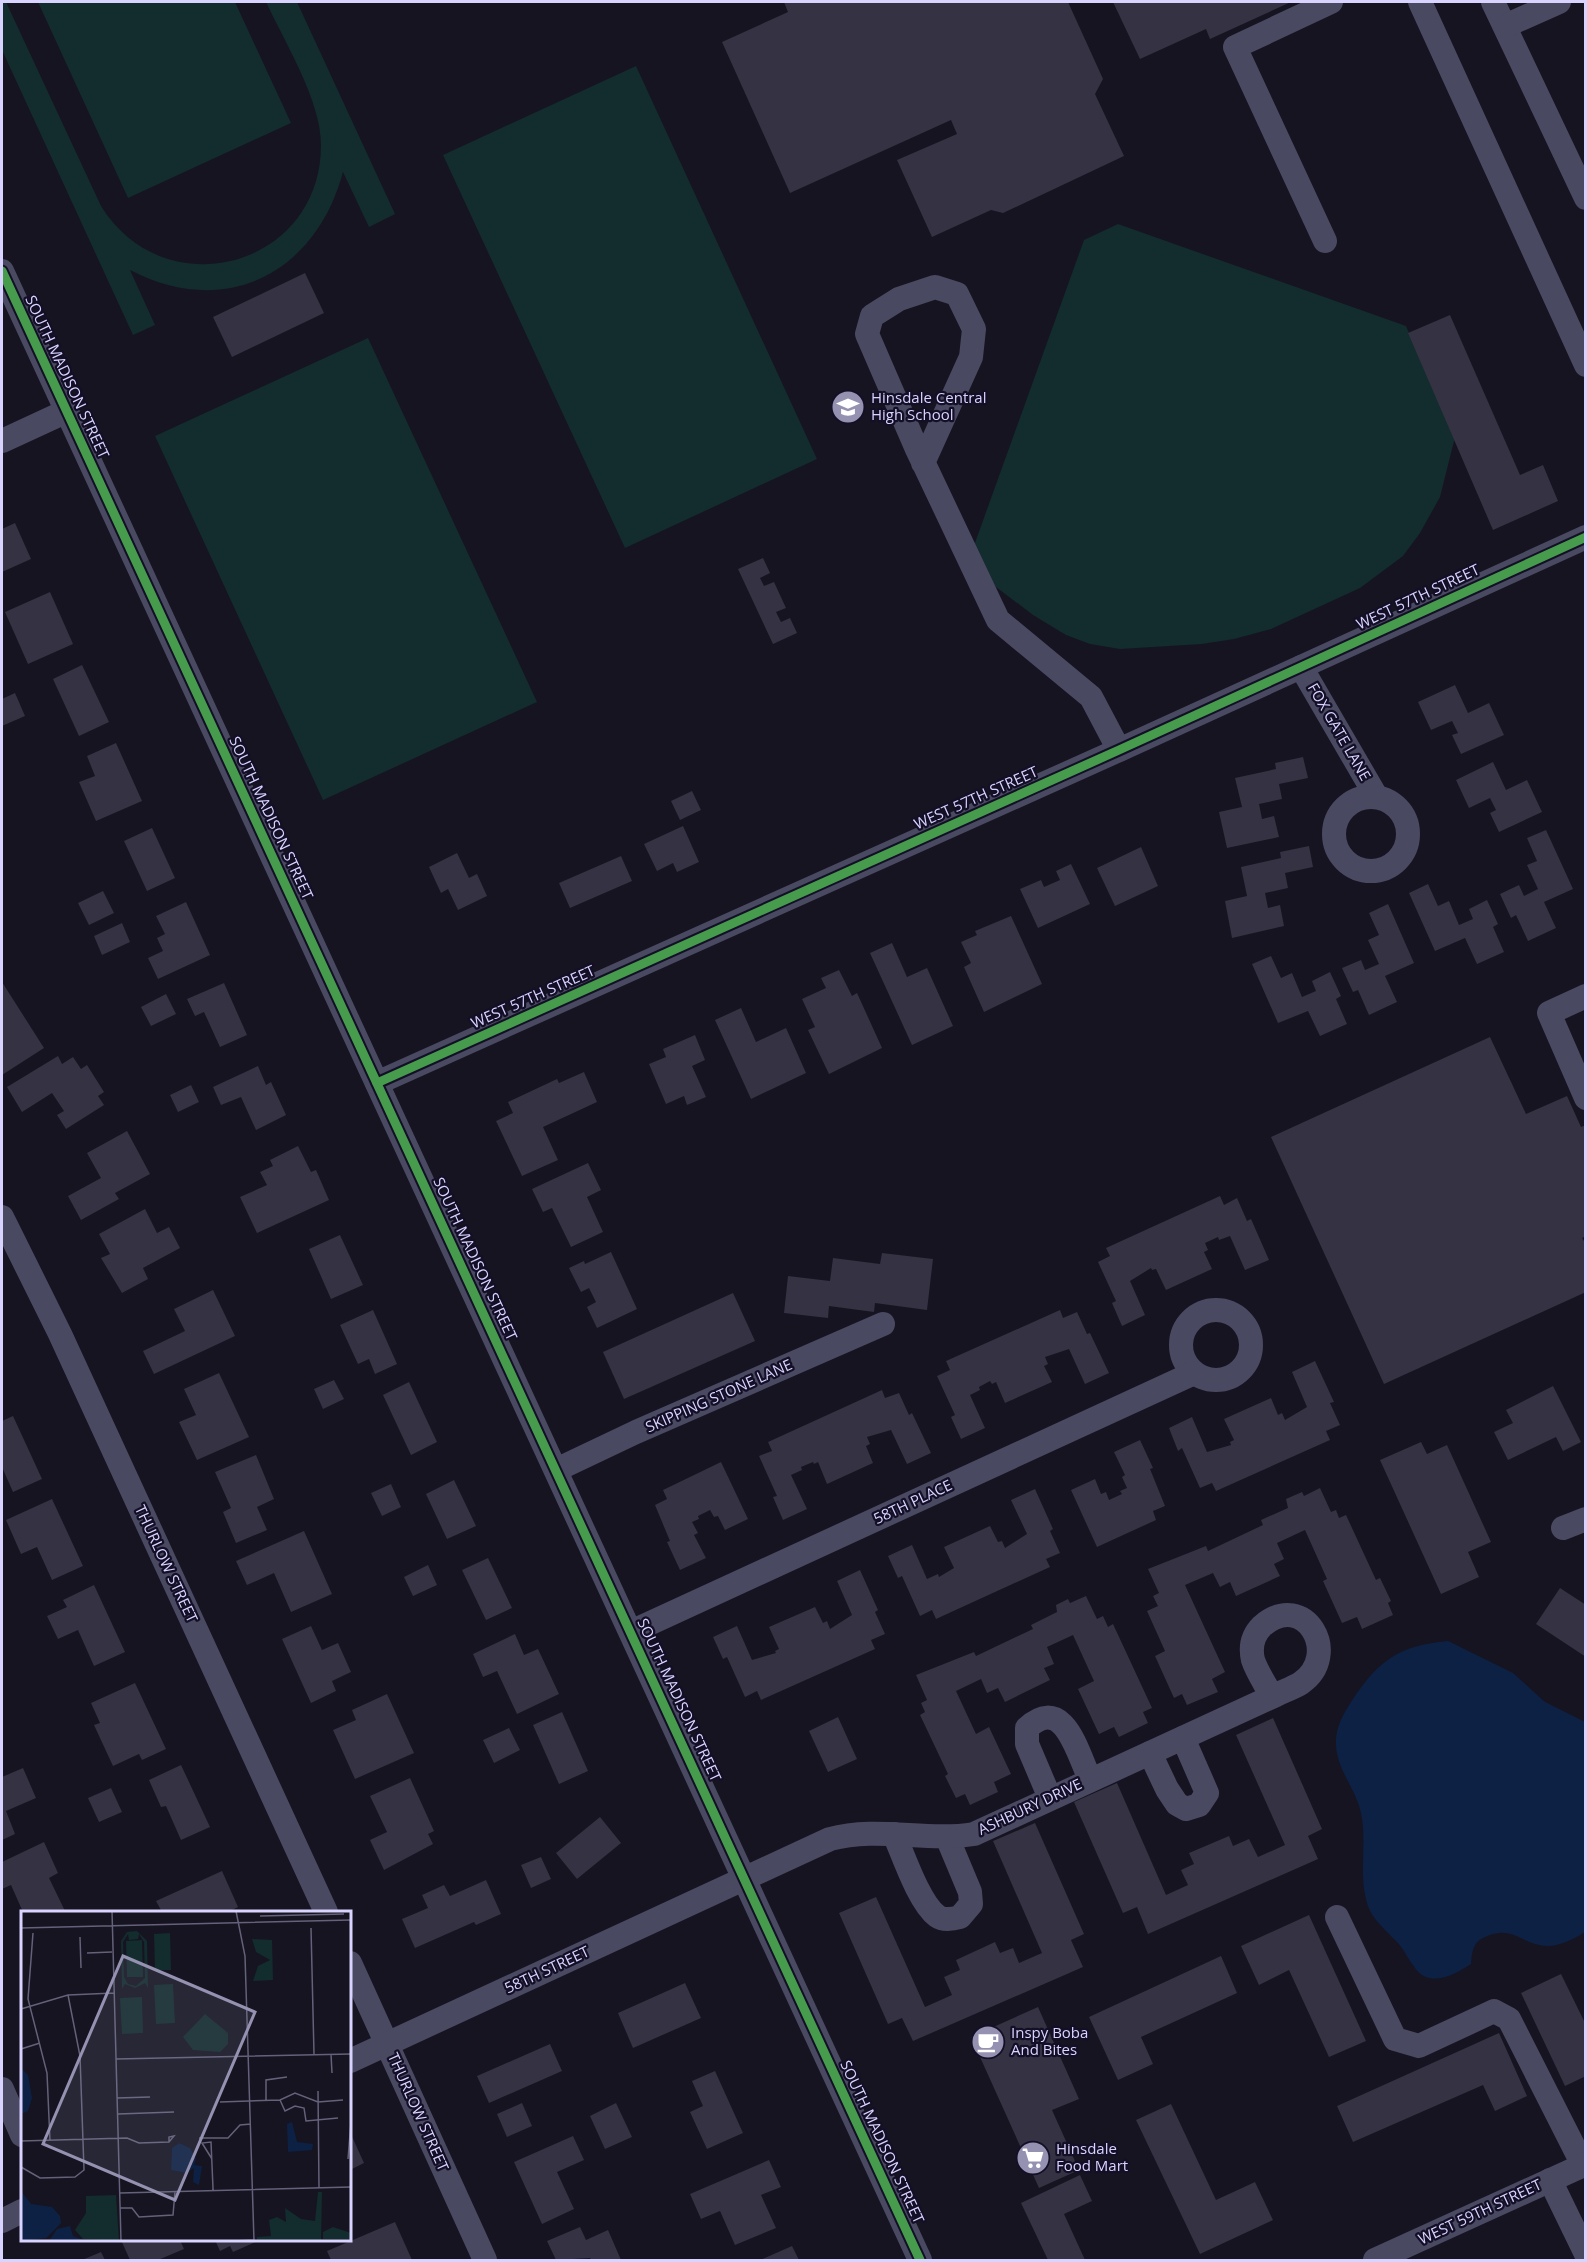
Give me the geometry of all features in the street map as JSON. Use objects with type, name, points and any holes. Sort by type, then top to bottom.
[{"type":"street","points":[[1325,241],[1235,47],[1331,2]]},
{"type":"street","points":[[1420,2],[1586,365]]},
{"type":"street","points":[[1493,2],[1586,198]]},
{"type":"street","points":[[1505,26],[1559,2]]},
{"type":"street","name":"SOUTH MADISON STREET","points":[[2,271],[920,2260]]},
{"type":"street","points":[[923,463],[971,357],[974,329],[957,294],[935,287],[899,299],[872,316],[867,334],[923,463],[998,620],[1091,698],[1119,750]]},
{"type":"street","points":[[2,441],[67,411]]},
{"type":"street","name":"WEST 57TH STREET","points":[[377,1083],[1301,668],[1586,537]]},
{"type":"street","name":"FOX GATE LANE","points":[[1301,668],[1376,796]]},
{"type":"street","points":[[1586,996],[1549,1013],[1586,1098]]},
{"type":"street","name":"THURLOW STREET","points":[[2,1216],[60,1334],[326,1911]]},
{"type":"street","name":"SKIPPING STONE LANE","points":[[556,1470],[636,1432],[883,1324]]},
{"type":"street","name":"58TH PLACE","points":[[631,1632],[1194,1373]]},
{"type":"street","points":[[1563,1528],[1586,1519]]},
{"type":"street","name":"ASHBURY DRIVE","points":[[745,1880],[830,1839],[870,1832],[947,1837],[974,1834],[1272,1697]]},
{"type":"street","points":[[1050,1798],[1027,1744],[1027,1728],[1038,1718],[1054,1717],[1064,1723],[1090,1779]]},
{"type":"street","points":[[1150,1753],[1177,1804],[1186,1809],[1199,1805],[1207,1793],[1183,1738]]},
{"type":"street","points":[[894,1833],[925,1901],[938,1916],[948,1920],[960,1917],[971,1904],[970,1892],[947,1837]]},
{"type":"street","name":"58TH STREET","points":[[351,2061],[745,1880]]},
{"type":"street","points":[[1336,1917],[1395,2039],[1419,2046],[1494,2011],[1509,2019],[1584,2165]]},
{"type":"street","name":"THURLOW STREET","points":[[351,1965],[485,2260]]},
{"type":"street","points":[[2,2089],[21,2133]]},
{"type":"street","name":"WEST 59TH STREET","points":[[1375,2260],[1584,2165]]},
{"type":"street","points":[[1550,2180],[1586,2254]]},
{"type":"street","points":[[2,2221],[21,2212]]},
{"type":"green space","points":[[2,2],[6,2],[101,206],[129,238],[162,257],[199,264],[235,260],[268,245],[296,220],[314,187],[321,145],[315,109],[301,72],[266,2],[297,2],[395,214],[369,227],[343,172],[330,207],[312,237],[289,261],[262,278],[232,288],[200,290],[166,284],[130,270],[155,325],[133,335],[2,50]]},
{"type":"green space","points":[[38,2],[235,2],[291,123],[128,198]]},
{"type":"green space","points":[[636,66],[817,459],[625,548],[443,155]]},
{"type":"green space","points":[[1118,224],[1406,326],[1455,437],[1440,497],[1420,533],[1403,556],[1360,588],[1271,629],[1234,639],[1202,644],[1120,649],[1090,644],[1066,635],[1033,615],[967,565],[1084,240]]},
{"type":"green space","points":[[368,338],[537,702],[323,800],[155,436]]},
{"type":"water","points":[[1448,1641],[1513,1673],[1545,1702],[1585,1722],[1586,1931],[1567,1942],[1547,1946],[1538,1945],[1511,1934],[1503,1933],[1485,1937],[1476,1945],[1471,1964],[1458,1972],[1435,1979],[1428,1978],[1415,1968],[1399,1945],[1374,1917],[1368,1906],[1363,1878],[1361,1813],[1340,1763],[1336,1739],[1340,1721],[1349,1705],[1382,1664],[1404,1651],[1431,1643]]},
{"type":"building","points":[[784,2],[1068,2],[1103,79],[1095,94],[1124,156],[1003,213],[991,210],[932,237],[897,160],[957,134],[951,120],[790,193],[722,42],[788,12]]},
{"type":"building","points":[[1113,2],[1291,2],[1210,39],[1206,29],[1140,59]]},
{"type":"building","points":[[305,273],[324,313],[232,357],[213,317]]},
{"type":"building","points":[[1450,315],[1520,475],[1543,465],[1558,501],[1493,530],[1408,333]]},
{"type":"building","points":[[15,523],[31,559],[2,572],[2,529]]},
{"type":"building","points":[[763,558],[770,573],[760,578],[764,586],[774,582],[786,608],[776,612],[781,622],[790,618],[797,633],[773,644],[738,569]]},
{"type":"building","points":[[50,592],[73,644],[28,664],[5,612]]},
{"type":"building","points":[[82,665],[109,722],[79,736],[53,679]]},
{"type":"building","points":[[1455,685],[1468,713],[1489,703],[1504,735],[1461,754],[1452,735],[1458,733],[1452,721],[1431,730],[1418,702]]},
{"type":"building","points":[[15,693],[25,716],[2,726],[2,699]]},
{"type":"building","points":[[116,743],[142,801],[96,821],[79,782],[95,776],[87,756]]},
{"type":"building","points":[[1303,757],[1308,778],[1279,784],[1282,799],[1259,804],[1262,819],[1274,816],[1279,837],[1227,848],[1219,812],[1242,807],[1235,778],[1276,769],[1275,763]]},
{"type":"building","points":[[1493,762],[1506,790],[1527,780],[1542,812],[1499,832],[1490,813],[1496,810],[1490,798],[1469,808],[1456,780]]},
{"type":"building","points":[[692,791],[701,810],[680,820],[671,801]]},
{"type":"building","points":[[683,826],[699,862],[677,872],[673,863],[657,871],[644,844]]},
{"type":"building","points":[[152,828],[175,878],[147,891],[124,841]]},
{"type":"building","points":[[1546,830],[1573,889],[1544,902],[1556,928],[1528,941],[1516,915],[1511,918],[1500,894],[1519,885],[1524,896],[1538,889],[1527,865],[1537,861],[1527,838]]},
{"type":"building","points":[[1309,846],[1313,867],[1285,873],[1288,888],[1265,893],[1268,908],[1280,905],[1284,926],[1232,938],[1225,901],[1247,896],[1241,867],[1281,858],[1280,852]]},
{"type":"building","points":[[1141,847],[1158,886],[1115,906],[1097,868]]},
{"type":"building","points":[[457,853],[469,878],[477,874],[487,896],[458,910],[448,889],[441,893],[429,867]]},
{"type":"building","points":[[621,856],[632,881],[570,908],[559,883]]},
{"type":"building","points":[[1071,864],[1090,904],[1038,928],[1020,889],[1041,880],[1044,887],[1060,880],[1056,871]]},
{"type":"building","points":[[1428,884],[1438,906],[1449,901],[1459,925],[1473,919],[1469,909],[1487,900],[1498,924],[1493,927],[1504,952],[1477,964],[1465,938],[1435,951],[1409,893]]},
{"type":"building","points":[[103,891],[114,913],[89,925],[78,903]]},
{"type":"building","points":[[186,902],[210,955],[158,979],[148,958],[163,951],[157,938],[165,934],[156,916]]},
{"type":"building","points":[[1388,904],[1414,963],[1385,976],[1397,1002],[1369,1015],[1358,990],[1353,992],[1342,968],[1361,960],[1365,970],[1379,964],[1368,940],[1379,935],[1369,913]]},
{"type":"building","points":[[1011,916],[1042,984],[984,1012],[964,967],[971,963],[961,942],[977,935],[975,931]]},
{"type":"building","points":[[122,923],[130,942],[102,955],[94,936]]},
{"type":"building","points":[[892,943],[907,977],[927,968],[953,1026],[912,1045],[870,953]]},
{"type":"building","points":[[1271,956],[1281,978],[1292,973],[1302,997],[1316,991],[1312,981],[1330,972],[1341,996],[1336,999],[1347,1024],[1320,1036],[1308,1011],[1278,1023],[1252,964]]},
{"type":"building","points":[[839,970],[852,996],[857,993],[882,1048],[829,1074],[808,1030],[815,1027],[802,999],[826,988],[821,978]]},
{"type":"building","points":[[2,982],[44,1048],[2,1075]]},
{"type":"building","points":[[224,983],[247,1035],[220,1047],[204,1012],[195,1016],[187,999]]},
{"type":"building","points":[[166,994],[176,1014],[151,1026],[141,1007]]},
{"type":"building","points":[[741,1008],[756,1042],[786,1028],[806,1073],[751,1099],[715,1020]]},
{"type":"building","points":[[695,1035],[705,1060],[692,1066],[706,1097],[687,1105],[684,1096],[666,1104],[649,1064],[666,1057],[663,1049]]},
{"type":"building","points":[[1490,1037],[1526,1114],[1567,1096],[1581,1127],[1586,1125],[1586,1236],[1582,1238],[1586,1244],[1586,1292],[1384,1384],[1271,1137]]},
{"type":"building","points":[[58,1056],[62,1064],[73,1057],[81,1069],[87,1065],[104,1092],[98,1096],[104,1105],[66,1129],[57,1115],[64,1111],[52,1093],[22,1112],[7,1087]]},
{"type":"building","points":[[258,1066],[266,1085],[271,1082],[286,1115],[256,1130],[241,1097],[221,1105],[213,1087]]},
{"type":"building","points":[[584,1072],[597,1102],[543,1127],[558,1160],[522,1176],[496,1121],[513,1113],[508,1102],[557,1079],[559,1083]]},
{"type":"building","points":[[191,1085],[199,1102],[178,1112],[170,1095]]},
{"type":"building","points":[[127,1131],[150,1174],[115,1193],[119,1199],[81,1220],[68,1196],[101,1178],[87,1153]]},
{"type":"building","points":[[298,1146],[311,1172],[316,1170],[329,1200],[257,1233],[240,1197],[267,1185],[260,1172],[273,1166],[270,1160]]},
{"type":"building","points":[[588,1163],[601,1190],[587,1197],[603,1232],[571,1247],[552,1208],[543,1212],[532,1189]]},
{"type":"building","points":[[1220,1196],[1224,1205],[1237,1198],[1247,1221],[1251,1219],[1269,1260],[1245,1270],[1230,1236],[1219,1240],[1218,1237],[1205,1243],[1208,1250],[1204,1252],[1212,1269],[1166,1290],[1156,1269],[1151,1268],[1130,1281],[1145,1315],[1122,1326],[1112,1303],[1116,1301],[1098,1262],[1110,1256],[1106,1248]]},
{"type":"building","points":[[145,1209],[157,1233],[169,1227],[180,1248],[143,1268],[148,1279],[122,1293],[101,1258],[110,1254],[99,1234]]},
{"type":"building","points":[[340,1235],[363,1285],[331,1299],[309,1249]]},
{"type":"building","points":[[611,1252],[637,1309],[597,1328],[587,1307],[596,1302],[589,1288],[581,1292],[569,1268],[584,1261],[585,1264]]},
{"type":"building","points":[[882,1253],[933,1259],[927,1310],[875,1303],[874,1312],[829,1306],[828,1318],[784,1313],[788,1276],[830,1281],[833,1258],[880,1264]]},
{"type":"building","points":[[213,1290],[235,1336],[154,1374],[143,1351],[185,1331],[174,1309]]},
{"type":"building","points":[[733,1293],[755,1341],[624,1399],[603,1352]]},
{"type":"building","points":[[373,1310],[397,1364],[375,1374],[369,1359],[358,1364],[340,1325]]},
{"type":"building","points":[[1060,1310],[1063,1318],[1077,1312],[1109,1373],[1085,1384],[1069,1349],[1045,1357],[1048,1364],[1044,1366],[1052,1382],[1005,1403],[996,1382],[992,1384],[990,1381],[970,1395],[985,1428],[961,1439],[951,1417],[955,1415],[937,1376],[950,1370],[946,1361]]},
{"type":"building","points":[[1315,1361],[1334,1402],[1330,1403],[1340,1425],[1326,1431],[1330,1440],[1216,1491],[1212,1483],[1200,1488],[1182,1448],[1178,1451],[1169,1428],[1192,1417],[1207,1452],[1231,1445],[1230,1442],[1234,1440],[1224,1419],[1271,1398],[1278,1415],[1282,1413],[1285,1420],[1307,1407],[1292,1372]]},
{"type":"building","points":[[219,1373],[249,1437],[197,1460],[179,1422],[196,1415],[184,1389]]},
{"type":"building","points":[[334,1380],[344,1399],[323,1409],[314,1389]]},
{"type":"building","points":[[409,1382],[437,1442],[411,1455],[383,1395]]},
{"type":"building","points":[[1553,1386],[1581,1442],[1563,1451],[1556,1437],[1508,1460],[1494,1432],[1513,1423],[1506,1410]]},
{"type":"building","points":[[882,1390],[885,1398],[899,1393],[909,1415],[912,1413],[931,1453],[907,1464],[891,1430],[867,1437],[870,1444],[866,1446],[873,1463],[827,1484],[818,1462],[801,1467],[802,1470],[791,1475],[807,1509],[783,1520],[773,1497],[777,1496],[759,1456],[772,1451],[768,1442]]},
{"type":"building","points":[[13,1416],[42,1479],[13,1492],[2,1467],[2,1421]]},
{"type":"building","points":[[1140,1440],[1153,1468],[1150,1469],[1165,1506],[1153,1511],[1156,1520],[1097,1547],[1071,1490],[1095,1479],[1101,1494],[1106,1492],[1109,1500],[1122,1494],[1120,1491],[1127,1488],[1122,1477],[1125,1475],[1114,1452]]},
{"type":"building","points":[[1421,1442],[1427,1454],[1447,1445],[1491,1542],[1468,1552],[1479,1577],[1441,1594],[1380,1460]]},
{"type":"building","points":[[256,1455],[274,1499],[257,1507],[267,1530],[236,1543],[223,1512],[231,1508],[215,1472]]},
{"type":"building","points":[[721,1462],[748,1519],[725,1530],[718,1516],[714,1517],[710,1510],[698,1516],[699,1519],[692,1522],[698,1533],[694,1535],[706,1558],[680,1570],[667,1542],[670,1541],[655,1505],[667,1499],[663,1490]]},
{"type":"building","points":[[454,1480],[476,1526],[447,1539],[426,1494]]},
{"type":"building","points":[[391,1484],[401,1507],[382,1516],[371,1493]]},
{"type":"building","points":[[1320,1488],[1331,1512],[1336,1510],[1339,1518],[1346,1515],[1376,1580],[1380,1578],[1391,1601],[1388,1603],[1393,1615],[1362,1629],[1357,1617],[1342,1623],[1323,1581],[1327,1579],[1305,1530],[1277,1543],[1284,1559],[1274,1564],[1280,1576],[1236,1596],[1230,1582],[1220,1587],[1213,1573],[1185,1585],[1225,1672],[1212,1679],[1218,1692],[1187,1705],[1182,1694],[1174,1698],[1155,1656],[1165,1651],[1147,1611],[1158,1606],[1153,1596],[1159,1593],[1148,1569],[1206,1546],[1208,1551],[1263,1525],[1261,1520],[1288,1508],[1286,1499],[1302,1492],[1304,1496]]},
{"type":"building","points":[[1035,1489],[1053,1529],[1050,1531],[1060,1553],[1046,1559],[1050,1567],[936,1619],[932,1610],[920,1616],[902,1576],[898,1578],[888,1556],[912,1545],[927,1579],[938,1574],[939,1577],[954,1568],[944,1547],[990,1526],[998,1542],[1002,1541],[1005,1548],[1027,1534],[1011,1500]]},
{"type":"building","points":[[52,1499],[83,1566],[52,1580],[37,1547],[21,1554],[6,1520]]},
{"type":"building","points":[[304,1531],[332,1594],[291,1612],[274,1573],[247,1585],[236,1561]]},
{"type":"building","points":[[488,1558],[512,1608],[486,1620],[462,1570]]},
{"type":"building","points":[[428,1565],[437,1585],[413,1596],[404,1577]]},
{"type":"building","points":[[860,1570],[878,1610],[875,1612],[885,1634],[871,1640],[875,1649],[761,1700],[757,1691],[745,1697],[727,1657],[723,1659],[713,1637],[737,1626],[752,1660],[776,1653],[775,1651],[779,1649],[769,1627],[815,1607],[823,1623],[827,1621],[830,1629],[852,1615],[837,1581]]},
{"type":"building","points":[[94,1585],[125,1652],[94,1666],[78,1630],[58,1639],[47,1616],[67,1607],[63,1600]]},
{"type":"building","points":[[1560,1588],[1586,1605],[1586,1657],[1536,1624]]},
{"type":"building","points":[[1086,1596],[1097,1619],[1103,1616],[1108,1627],[1113,1624],[1152,1708],[1143,1712],[1148,1723],[1119,1737],[1114,1727],[1099,1734],[1078,1689],[1094,1681],[1073,1635],[1047,1647],[1054,1664],[1044,1668],[1050,1680],[1005,1702],[998,1688],[987,1693],[981,1679],[956,1691],[976,1734],[989,1727],[1011,1774],[994,1782],[998,1792],[970,1805],[965,1794],[956,1798],[945,1776],[948,1774],[920,1715],[925,1712],[921,1703],[927,1700],[916,1675],[974,1652],[976,1656],[1033,1629],[1031,1625],[1057,1612],[1056,1605],[1068,1599],[1070,1603]]},
{"type":"building","points":[[311,1626],[322,1650],[338,1643],[351,1672],[332,1681],[336,1691],[311,1703],[282,1639]]},
{"type":"building","points":[[515,1634],[524,1655],[538,1649],[559,1694],[517,1714],[497,1671],[483,1677],[473,1654]]},
{"type":"building","points":[[135,1683],[166,1749],[142,1760],[139,1754],[113,1766],[94,1725],[100,1723],[91,1703]]},
{"type":"building","points":[[387,1694],[414,1753],[355,1779],[333,1730],[356,1720],[352,1710]]},
{"type":"building","points":[[562,1712],[588,1771],[559,1784],[533,1725]]},
{"type":"building","points":[[838,1717],[857,1759],[828,1772],[809,1731]]},
{"type":"building","points":[[1273,1718],[1322,1829],[1308,1836],[1318,1859],[1148,1934],[1137,1907],[1123,1913],[1074,1802],[1117,1783],[1166,1895],[1188,1885],[1181,1870],[1194,1864],[1189,1853],[1229,1836],[1233,1846],[1249,1839],[1258,1857],[1285,1845],[1236,1735]]},
{"type":"building","points":[[509,1728],[520,1750],[494,1763],[483,1740]]},
{"type":"building","points":[[181,1765],[210,1827],[181,1840],[166,1806],[161,1807],[149,1780]]},
{"type":"building","points":[[23,1768],[36,1798],[6,1811],[15,1834],[2,1840],[2,1777]]},
{"type":"building","points":[[410,1778],[434,1831],[428,1834],[433,1844],[384,1870],[370,1840],[387,1832],[370,1796]]},
{"type":"building","points":[[111,1788],[122,1812],[99,1822],[88,1798]]},
{"type":"building","points":[[600,1817],[621,1843],[577,1879],[556,1853]]},
{"type":"building","points":[[1035,1823],[1084,1934],[1071,1940],[1083,1967],[913,2041],[902,2018],[888,2024],[839,1913],[876,1897],[925,2007],[952,1995],[944,1977],[960,1970],[956,1960],[995,1942],[1000,1953],[1013,1948],[1019,1963],[1042,1953],[993,1841]]},
{"type":"building","points":[[44,1842],[58,1873],[49,1878],[65,1911],[23,1911],[11,1885],[2,1889],[2,1862]]},
{"type":"building","points":[[541,1857],[551,1879],[531,1888],[521,1865]]},
{"type":"building","points":[[222,1871],[238,1907],[230,1911],[161,1911],[156,1901]]},
{"type":"building","points":[[486,1880],[501,1914],[476,1925],[474,1922],[415,1948],[402,1919],[428,1908],[422,1895],[444,1885],[450,1896]]},
{"type":"building","points":[[1309,1915],[1366,2041],[1329,2057],[1289,1970],[1259,1985],[1241,1946]]},
{"type":"building","points":[[1221,1956],[1237,1993],[1141,2037],[1153,2064],[1118,2080],[1089,2017]]},
{"type":"building","points":[[1561,1974],[1586,2025],[1586,2076],[1565,2086],[1521,1993]]},
{"type":"building","points":[[685,1983],[701,2018],[633,2048],[618,2013]]},
{"type":"building","points":[[1038,2007],[1079,2099],[1052,2110],[1079,2170],[1039,2188],[971,2037]]},
{"type":"building","points":[[1499,2033],[1527,2096],[1495,2111],[1483,2085],[1353,2142],[1337,2106]]},
{"type":"building","points":[[550,2044],[562,2071],[489,2103],[477,2076]]},
{"type":"building","points":[[715,2071],[743,2133],[707,2149],[690,2112],[703,2106],[692,2081]]},
{"type":"building","points":[[522,2103],[532,2126],[507,2137],[497,2114]]},
{"type":"building","points":[[616,2103],[632,2137],[605,2149],[590,2116]]},
{"type":"building","points":[[1171,2104],[1216,2200],[1255,2182],[1273,2220],[1200,2254],[1136,2120]]},
{"type":"building","points":[[351,2134],[364,2163],[351,2170]]},
{"type":"building","points":[[573,2136],[584,2160],[557,2172],[574,2209],[542,2224],[514,2162]]},
{"type":"building","points":[[769,2160],[781,2187],[761,2195],[776,2228],[735,2245],[720,2211],[701,2219],[690,2194]]},
{"type":"building","points":[[1080,2175],[1092,2201],[1064,2214],[1085,2260],[1048,2260],[1021,2203]]},
{"type":"building","points":[[395,2222],[412,2260],[331,2260],[327,2251]]},
{"type":"building","points":[[580,2227],[586,2240],[608,2230],[621,2260],[591,2260],[590,2258],[556,2260],[547,2241]]},
{"type":"building","points":[[121,2241],[180,2241],[184,2249],[158,2260],[130,2260]]},
{"type":"building","points":[[215,2241],[258,2241],[233,2252],[230,2246],[220,2251]]},
{"type":"building","points":[[792,2246],[799,2260],[760,2260]]},
{"type":"building","points":[[101,2252],[105,2260],[82,2260]]},
{"type":"cycle path","points":[[2,271],[920,2260]]},
{"type":"cycle path","points":[[377,1083],[1119,750],[1586,537]]},
{"type":"place","name":"Hinsdale Central High School","points":[[848,407]]},
{"type":"place","name":"Inspy Boba And Bites","points":[[988,2042]]},
{"type":"place","name":"Hinsdale Food Mart","points":[[1033,2158]]}]
